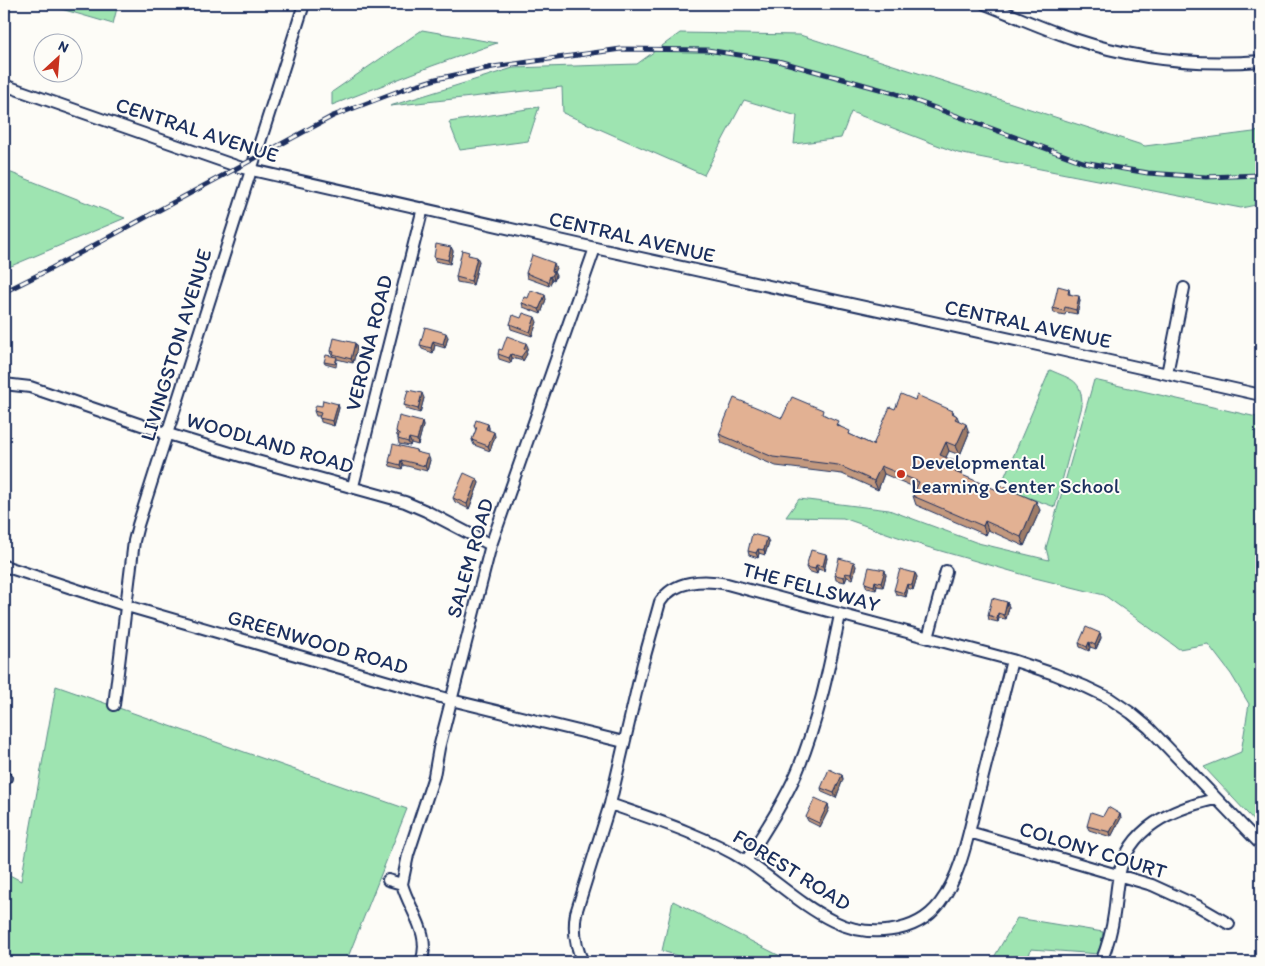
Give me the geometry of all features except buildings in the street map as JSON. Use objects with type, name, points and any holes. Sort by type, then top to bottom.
[{"type":"street","name":"LIVINGSTON AVENUE","points":[[114,705],[134,541],[138,525],[304,4]]},
{"type":"street","points":[[985,4],[1073,38],[1129,54],[1195,62],[1261,61]]},
{"type":"street","name":"CENTRAL AVENUE","points":[[4,84],[251,169],[595,248],[1261,395]]},
{"type":"street","name":"VERONA ROAD","points":[[353,486],[423,208]]},
{"type":"street","name":"SALEM ROAD","points":[[402,884],[408,855],[434,776],[439,748],[491,545],[595,248]]},
{"type":"street","points":[[1167,374],[1184,288]]},
{"type":"street","name":"WOODLAND ROAD","points":[[4,384],[30,387],[168,434],[266,464],[386,496],[426,510],[491,545]]},
{"type":"street","name":"GREENWOOD ROAD","points":[[4,566],[127,606],[451,700],[624,742]]},
{"type":"street","points":[[928,638],[946,570]]},
{"type":"street","name":"THE FELLSWAY","points":[[583,962],[575,939],[575,919],[610,804],[660,602],[666,593],[687,583],[714,581],[1012,660],[1054,674],[1109,698],[1149,728],[1261,845]]},
{"type":"street","points":[[746,861],[779,808],[797,772],[820,704],[840,615]]},
{"type":"street","name":"FOREST ROAD","points":[[610,804],[721,847],[746,861],[832,921],[850,928],[867,931],[896,930],[909,926],[920,920],[939,904],[955,874],[969,832],[1012,660]]},
{"type":"street","points":[[1101,962],[1114,916],[1119,874],[1131,847],[1152,824],[1178,809],[1215,799]]},
{"type":"street","name":"COLONY COURT","points":[[969,832],[1152,885],[1198,906],[1229,924]]},
{"type":"street","points":[[388,880],[402,884],[406,897],[417,918],[423,933],[421,962]]},
{"type":"green space","points":[[44,4],[118,4],[113,24]]},
{"type":"green space","points":[[422,30],[497,43],[332,105],[332,92]]},
{"type":"green space","points":[[680,33],[800,35],[1145,146],[1261,131],[1261,204],[1241,208],[958,153],[851,112],[841,138],[794,144],[797,116],[744,100],[704,175],[563,113],[562,87],[390,106],[513,68],[637,64]]},
{"type":"green space","points":[[539,107],[528,141],[460,150],[449,122]]},
{"type":"green space","points":[[4,170],[125,218],[4,269]]},
{"type":"green space","points":[[1050,370],[1070,379],[1078,385],[1082,397],[1082,406],[1055,507],[1010,491],[1013,484],[1004,478]]},
{"type":"green space","points":[[1094,380],[1261,418],[1261,828],[1204,767],[1241,752],[1249,704],[1231,674],[1208,644],[1179,649],[1104,595],[1035,578],[927,547],[843,518],[786,517],[799,499],[889,510],[978,543],[1049,560],[1046,548]]},
{"type":"green space","points":[[56,686],[407,809],[346,962],[4,962],[4,872],[21,881]]},
{"type":"green space","points":[[673,901],[793,962],[698,962],[662,951]]},
{"type":"green space","points":[[1017,918],[1103,932],[1099,954],[1031,949],[1027,962],[988,962],[993,959]]},
{"type":"railway","points":[[4,292],[333,116],[436,79],[493,67],[621,49],[707,50],[778,61],[894,93],[1083,162],[1148,173],[1206,177],[1261,175]]},
{"type":"place","name":"Developmental Learning Center School","points":[[901,474]]}]
